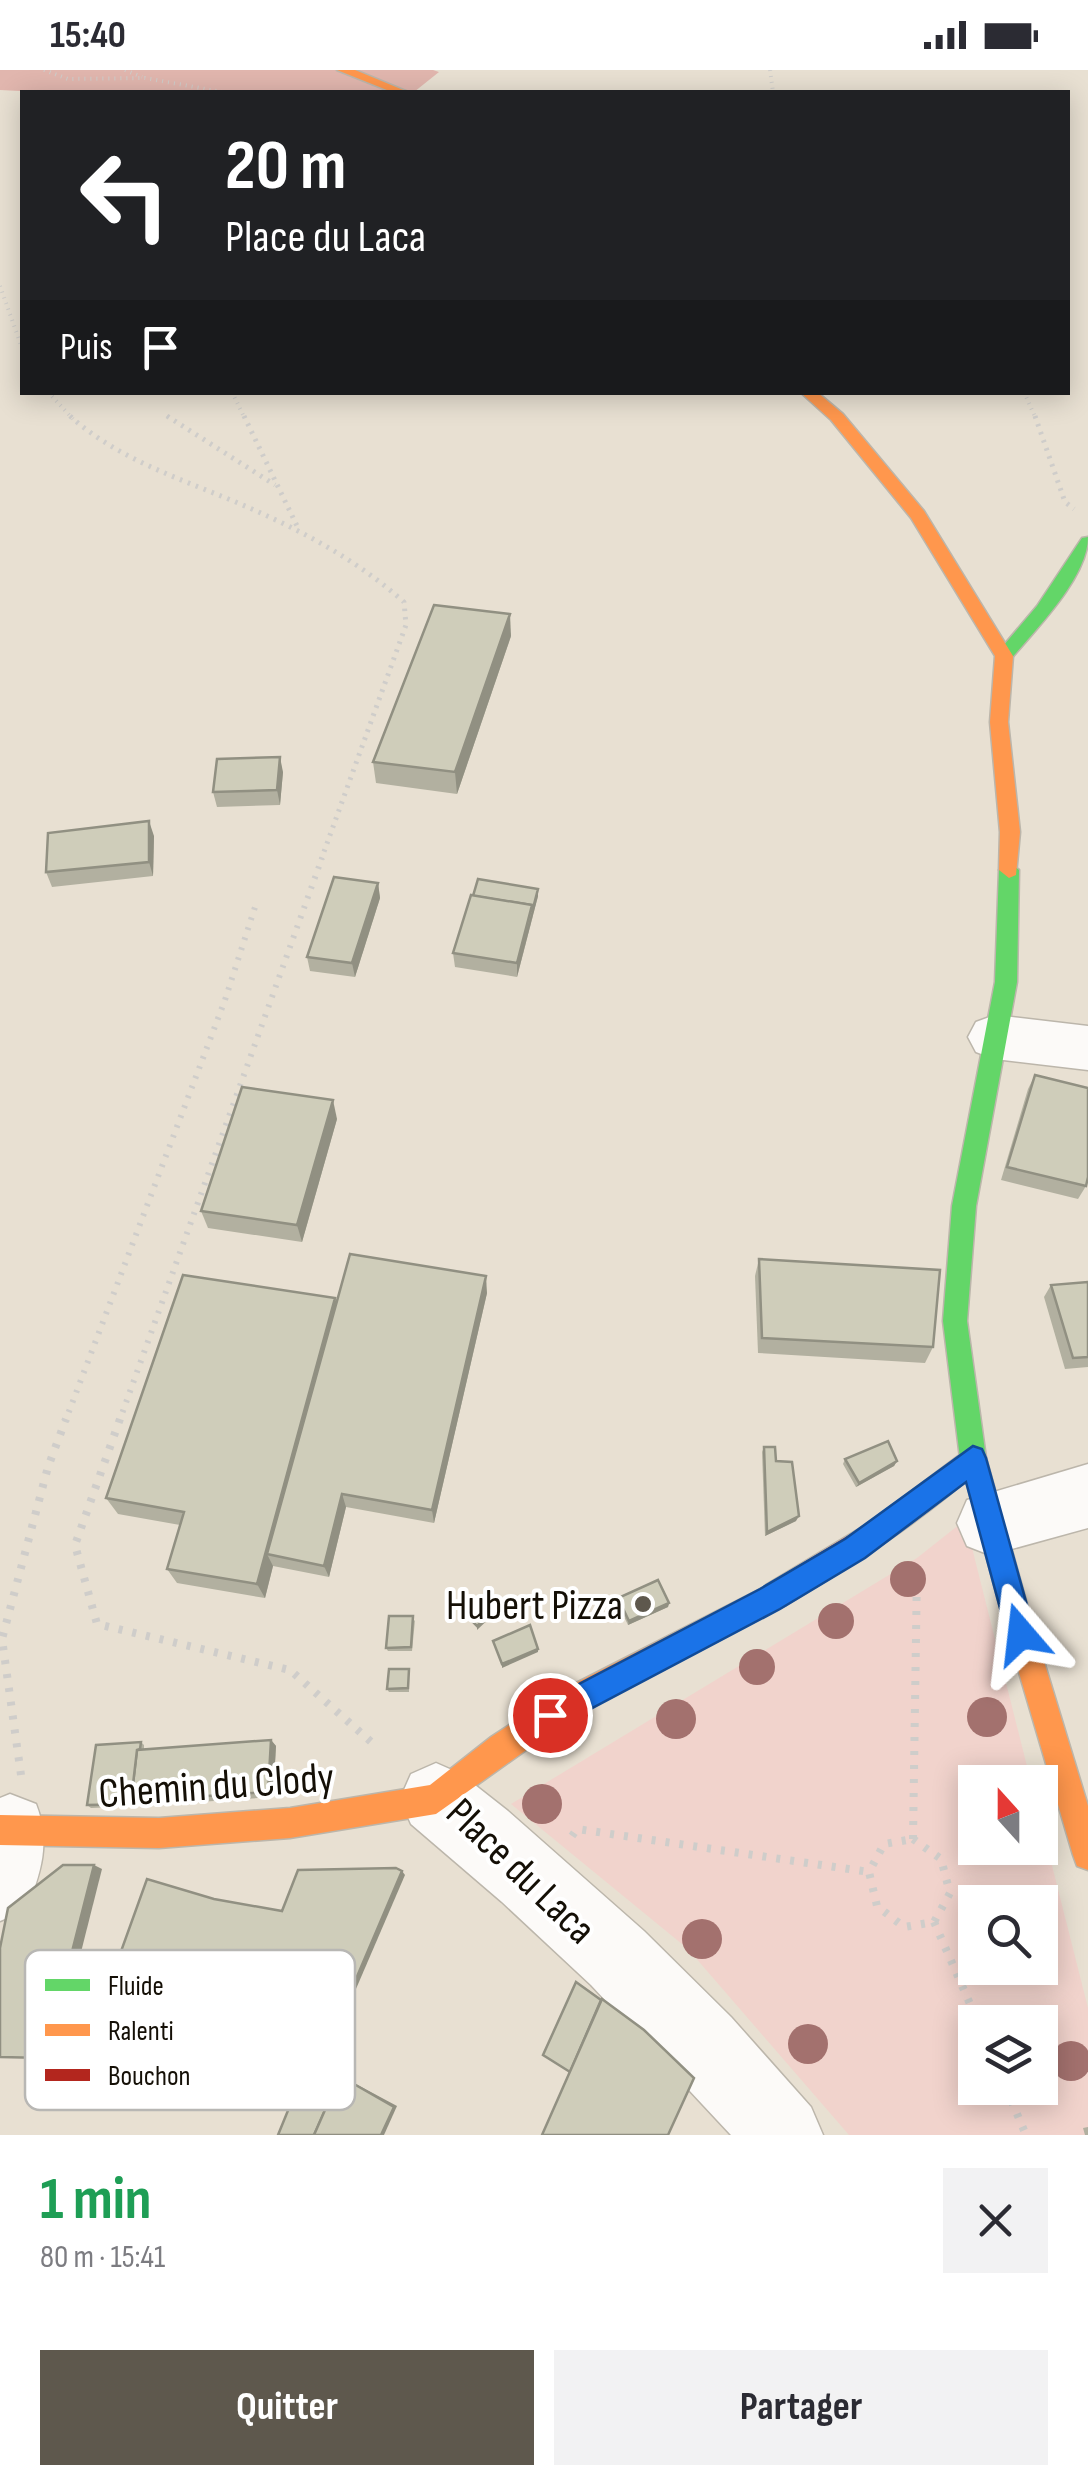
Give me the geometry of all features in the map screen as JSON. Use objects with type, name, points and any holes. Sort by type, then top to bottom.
[{"type":"street","points":[[343,70],[397,90]]},
{"type":"street","points":[[810,395],[837,418],[918,516],[1004,656]]},
{"type":"street","points":[[1088,542],[1042,610],[1004,656],[999,722],[1010,832],[1006,982],[964,1206],[955,1321],[973,1458],[1088,1855]]},
{"type":"street","points":[[995,1036],[1088,1048]]},
{"type":"street","name":"Place du Laca","points":[[782,2135],[664,2008],[547,1894],[436,1799],[501,1747],[574,1699],[770,1599],[898,1520],[973,1458]]},
{"type":"street","points":[[990,1522],[1088,1496]]},
{"type":"street","name":"Chemin du Clody","points":[[10,1844],[290,1822],[436,1799]]},
{"type":"path","points":[[44,70],[68,79],[145,78]]},
{"type":"path","points":[[124,70],[145,78],[211,90]]},
{"type":"path","points":[[0,286],[20,342]]},
{"type":"path","points":[[50,395],[93,438],[299,530],[381,579],[404,602],[406,625],[75,1545],[97,1624],[290,1670],[436,1799]]},
{"type":"path","points":[[233,395],[299,530]]},
{"type":"path","points":[[1025,395],[1046,442],[1064,502],[1080,514]]},
{"type":"path","points":[[167,416],[276,485]]},
{"type":"path","points":[[10,1844],[2,1639],[48,1467],[225,1000],[257,901]]},
{"type":"path","points":[[898,1520],[917,1558],[914,1839]]},
{"type":"path","points":[[547,1894],[564,1846],[577,1829],[869,1872]]},
{"type":"path","points":[[914,1839],[941,1859],[950,1893],[934,1922],[904,1927],[877,1906],[869,1872],[884,1844],[914,1839]]},
{"type":"path","points":[[934,1922],[971,2005]]},
{"type":"path","points":[[1013,2105],[1026,2135]]},
{"type":"shaded area","points":[[0,70],[439,72],[416,90],[0,90]]},
{"type":"shaded area","points":[[965,1520],[1027,1765],[958,1765],[958,1865],[1052,1865],[1057,1885],[958,1885],[958,1985],[1058,1985],[1058,1889],[1088,2008],[1088,2135],[849,2135],[688,1949],[511,1804],[917,1558]]},
{"type":"building","points":[[434,605],[510,614],[455,772],[373,762]]},
{"type":"building","points":[[280,757],[277,790],[213,792],[217,759]]},
{"type":"building","points":[[149,821],[149,862],[46,872],[48,833]]},
{"type":"building","points":[[334,877],[378,883],[352,963],[307,957]]},
{"type":"building","points":[[478,879],[538,889],[532,912],[532,905],[473,896]]},
{"type":"building","points":[[471,895],[532,905],[517,963],[453,953]]},
{"type":"building","points":[[1035,1075],[1088,1088],[1086,1186],[1007,1167]]},
{"type":"building","points":[[242,1087],[333,1100],[297,1225],[201,1211]]},
{"type":"building","points":[[350,1254],[486,1276],[432,1510],[342,1494],[324,1566],[267,1554]]},
{"type":"building","points":[[759,1259],[940,1270],[933,1347],[762,1338]]},
{"type":"building","points":[[183,1275],[335,1298],[257,1584],[167,1569],[184,1512],[106,1498]]},
{"type":"building","points":[[1088,1282],[1088,1357],[1073,1358],[1051,1285]]},
{"type":"building","points":[[888,1441],[897,1461],[859,1483],[845,1459]]},
{"type":"building","points":[[764,1447],[775,1447],[776,1461],[792,1462],[799,1516],[767,1532]]},
{"type":"building","name":"Hubert Pizza","points":[[658,1580],[669,1603],[629,1621],[618,1598]]},
{"type":"building","points":[[480,1598],[493,1611],[477,1626],[464,1613]]},
{"type":"building","points":[[389,1616],[413,1616],[411,1647],[386,1648]]},
{"type":"building","points":[[530,1625],[538,1649],[502,1664],[493,1641]]},
{"type":"building","points":[[389,1669],[409,1669],[408,1688],[387,1689]]},
{"type":"building","points":[[271,1740],[268,1792],[131,1801],[137,1750]]},
{"type":"building","points":[[141,1742],[131,1801],[134,1804],[87,1805],[96,1745]]},
{"type":"building","points":[[63,1865],[94,1865],[72,1950],[25,1950],[25,2058],[0,2057],[0,1948],[8,1908]]},
{"type":"building","points":[[298,1870],[402,1871],[355,1981],[355,1950],[121,1950],[147,1879],[214,1899],[282,1911]]},
{"type":"building","points":[[576,1982],[601,2000],[570,2072],[543,2055]]},
{"type":"building","points":[[602,1999],[644,2030],[694,2078],[668,2135],[542,2135]]},
{"type":"building","points":[[355,2085],[394,2107],[381,2135],[314,2135],[325,2110],[355,2110]]},
{"type":"building","points":[[288,2110],[325,2110],[314,2135],[278,2135]]},
{"type":"traffic: fast","points":[[1004,656],[1043,610],[1088,542]]},
{"type":"traffic: fast","points":[[1009,870],[1006,982],[964,1206],[955,1321],[973,1458],[1018,1622]]},
{"type":"traffic: slow","points":[[343,70],[397,90]]},
{"type":"traffic: slow","points":[[811,395],[837,417],[918,515],[1004,656],[999,722],[1010,832],[1009,870]]},
{"type":"traffic: slow","points":[[0,1830],[159,1833],[290,1823],[436,1799],[501,1747],[574,1699],[776,1595]]},
{"type":"traffic: slow","points":[[1018,1622],[1088,1855]]},
{"type":"traffic: jam","points":[[776,1595],[903,1515],[973,1458]]},
{"type":"place","name":"Hubert Pizza","points":[[643,1604]]},
{"type":"route","points":[[550,1715],[770,1599],[855,1549],[898,1520],[973,1458],[1021,1634]]}]
